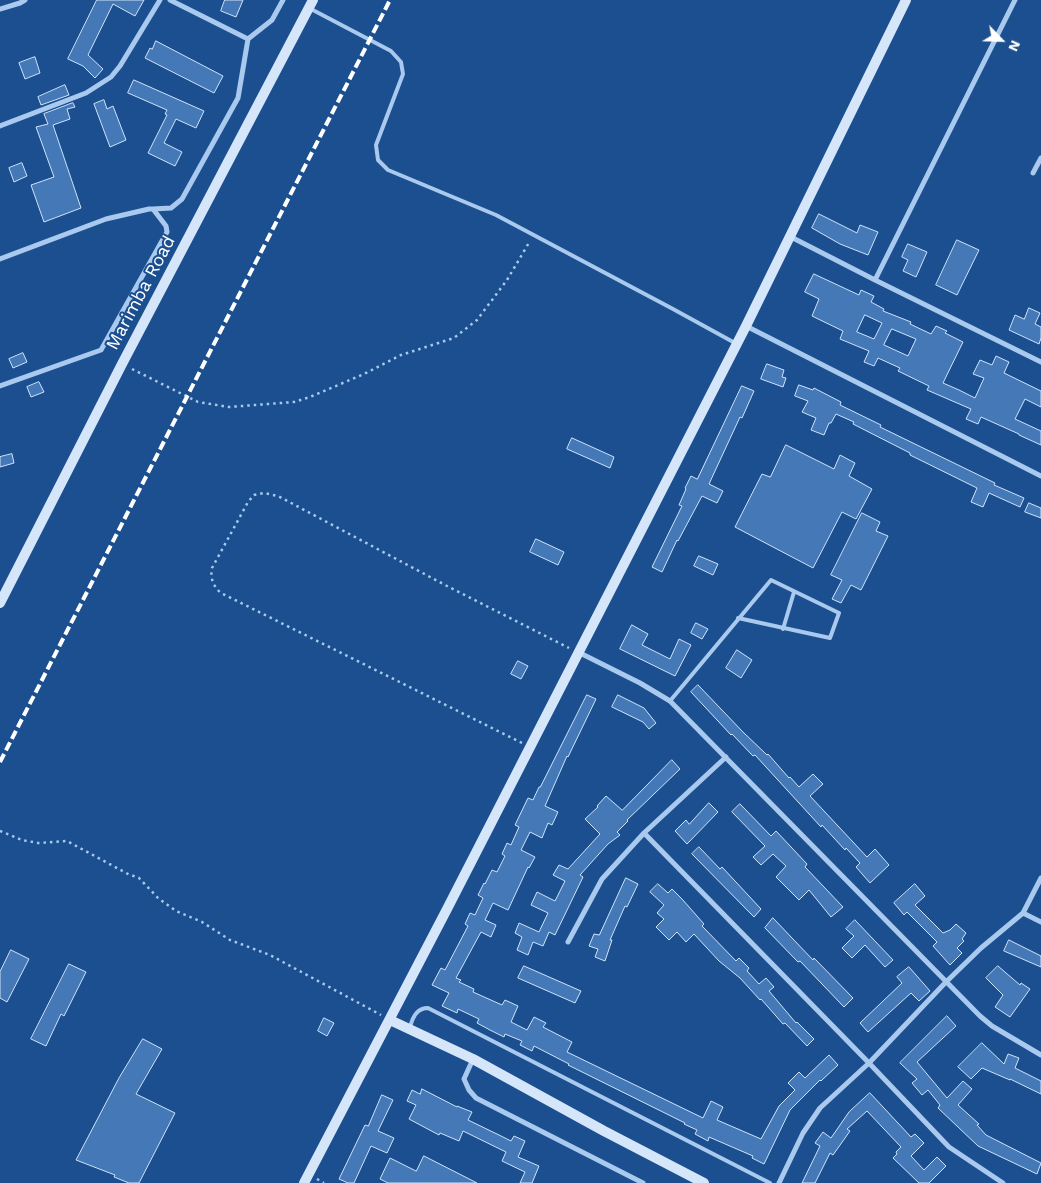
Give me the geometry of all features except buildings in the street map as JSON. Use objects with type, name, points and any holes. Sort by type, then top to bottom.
[{"type":"street","points":[[0,8],[20,3],[24,0]]},
{"type":"street","points":[[0,126],[86,93],[111,77],[120,66],[160,0]]},
{"type":"street","points":[[170,0],[248,39]]},
{"type":"street","points":[[0,259],[106,219],[138,211],[171,208],[182,200],[238,98],[248,39],[272,20],[283,0]]},
{"type":"street","points":[[304,1183],[390,1020],[737,344],[906,0]]},
{"type":"street","points":[[875,280],[1015,0]]},
{"type":"street","name":"Marimba Road","points":[[0,603],[122,364],[311,4]]},
{"type":"street","points":[[1033,173],[1041,158]]},
{"type":"street","points":[[0,386],[101,350],[166,232],[166,226],[153,209]]},
{"type":"street","points":[[789,236],[1041,362]]},
{"type":"street","points":[[746,326],[1041,476]]},
{"type":"street","points":[[578,652],[640,683],[670,701],[946,983],[992,1026],[1041,1055]]},
{"type":"street","points":[[568,942],[602,879],[644,833],[726,757]]},
{"type":"street","points":[[644,833],[870,1062],[949,1147],[1003,1183]]},
{"type":"street","points":[[779,1183],[803,1133],[820,1108],[870,1062],[981,948],[1023,913],[1041,878]]},
{"type":"street","points":[[1023,913],[1041,922]]},
{"type":"street","points":[[390,1020],[473,1059],[704,1183]]},
{"type":"street","points":[[473,1059],[464,1079],[469,1090],[476,1098],[643,1183]]},
{"type":"lane","points":[[311,4],[391,52],[400,62],[403,74],[376,145],[378,160],[388,170],[496,215],[737,344]]},
{"type":"lane","points":[[670,701],[738,618],[771,580],[839,613],[830,638],[738,618]]},
{"type":"lane","points":[[783,628],[794,592]]},
{"type":"lane","points":[[410,1028],[412,1018],[416,1012],[422,1008],[428,1008],[770,1183]]},
{"type":"path","points":[[122,364],[193,400],[229,408],[294,402],[310,397],[364,374],[401,355],[454,338],[477,320],[507,280],[534,235]]},
{"type":"path","points":[[530,747],[221,593],[212,582],[210,575],[212,568],[248,502],[254,495],[264,493],[278,496],[578,652]]},
{"type":"path","points":[[0,831],[22,840],[38,843],[67,842],[139,878],[158,898],[176,911],[202,922],[230,940],[270,955],[390,1020]]},
{"type":"railway","points":[[0,762],[390,0]]}]
